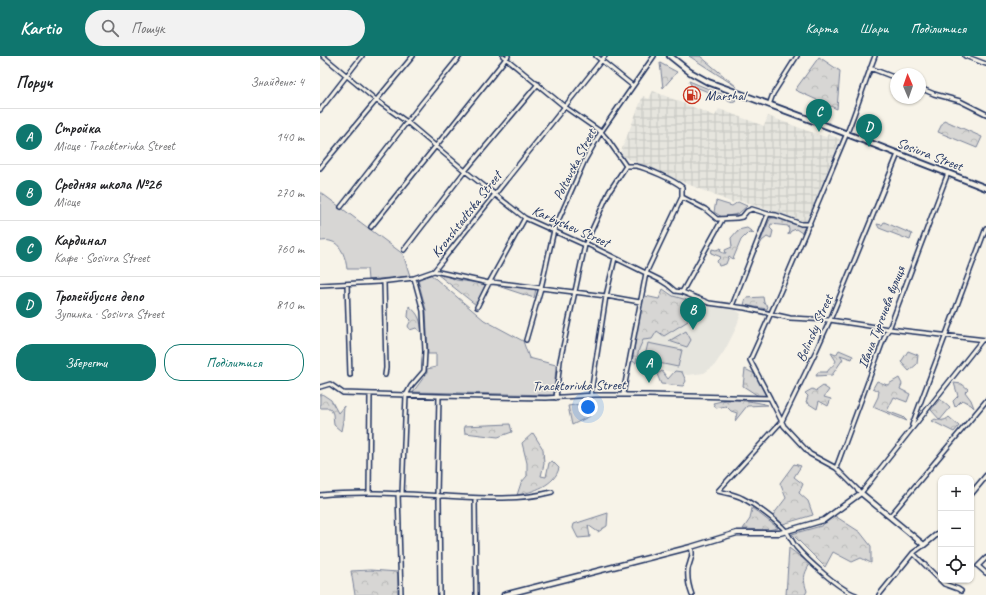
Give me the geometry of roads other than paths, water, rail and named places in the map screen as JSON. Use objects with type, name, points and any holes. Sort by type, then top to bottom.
[{"type":"main road","name":"Sosiura Street","points":[[670,56],[690,72],[708,82],[986,188]]},
{"type":"main road","points":[[974,490],[986,476]]},
{"type":"main road","points":[[505,595],[692,547],[737,533],[780,533],[824,520],[861,493],[924,545],[938,533]]},
{"type":"street","name":"Karbyshev Street","points":[[323,56],[525,218],[585,245],[587,244],[646,273],[668,285],[675,291],[682,292],[709,303],[771,313],[790,318],[830,320],[889,329],[986,340]]},
{"type":"street","points":[[320,110],[362,56]]},
{"type":"street","points":[[320,168],[413,56]]},
{"type":"street","points":[[341,207],[460,56]]},
{"type":"street","points":[[596,56],[633,86]]},
{"type":"street","name":"Kronshtadtska Street","points":[[320,285],[384,282],[414,278],[434,271],[605,56]]},
{"type":"street","name":"Poltavska Street","points":[[526,340],[541,288],[554,230],[586,160],[601,132],[654,56]]},
{"type":"street","points":[[769,105],[772,95],[796,56]]},
{"type":"street","points":[[875,56],[846,134],[798,254],[777,297],[750,360],[784,426],[810,454],[836,468],[861,493],[982,340]]},
{"type":"street","points":[[965,56],[986,64]]},
{"type":"street","points":[[371,227],[506,57],[565,107],[601,132],[626,166]]},
{"type":"street","points":[[870,68],[890,76]]},
{"type":"street","points":[[404,250],[465,171],[538,84]]},
{"type":"street","points":[[926,91],[960,101],[986,114]]},
{"type":"street","name":"Belinsky Street","points":[[786,531],[741,497],[718,491],[782,421],[830,320],[898,154]]},
{"type":"street","points":[[626,166],[636,166],[674,181],[682,187],[682,197],[646,273],[623,394],[628,396]]},
{"type":"street","points":[[556,398],[560,361],[585,245],[610,192],[626,166]]},
{"type":"street","name":"Івана Тургенєва вулиця","points":[[836,468],[948,173]]},
{"type":"street","points":[[682,197],[705,209],[717,220],[742,217],[747,211],[752,209],[776,215],[801,224],[810,224]]},
{"type":"street","points":[[732,306],[768,214]]},
{"type":"street","points":[[477,307],[488,283],[525,218]]},
{"type":"street","points":[[682,292],[722,220]]},
{"type":"street","points":[[911,429],[986,228]]},
{"type":"street","points":[[590,393],[606,296],[615,258]]},
{"type":"street","points":[[434,271],[488,283],[492,282],[606,296],[640,302]]},
{"type":"street","points":[[401,595],[400,494],[406,395],[411,386],[424,370],[425,351],[423,311],[414,278]]},
{"type":"street","points":[[384,282],[385,375]]},
{"type":"street","points":[[347,284],[350,374]]},
{"type":"street","name":"Tracktorivka Street","points":[[320,386],[330,384],[343,393],[439,396],[556,398],[595,395],[770,398]]},
{"type":"street","points":[[369,493],[370,394]]},
{"type":"street","points":[[439,396],[437,496],[439,498],[440,595]]},
{"type":"street","points":[[890,516],[986,402]]},
{"type":"street","points":[[320,495],[337,493],[369,493],[475,498],[517,498],[538,496],[552,492]]},
{"type":"street","points":[[475,498],[476,595]]},
{"type":"street","points":[[786,531],[796,547],[813,564],[836,583],[852,594],[856,595]]},
{"type":"street","points":[[879,595],[913,553],[924,545]]},
{"type":"street","points":[[692,547],[693,553],[688,570],[689,587],[692,595]]},
{"type":"street","points":[[913,553],[944,584],[961,591]]},
{"type":"street","points":[[986,558],[978,566],[986,573]]},
{"type":"place","name":"Marshal","points":[[692,95]]},
{"type":"place","name":"Кардинал","points":[[819,132]]},
{"type":"place","name":"Тролейбусне депо","points":[[869,147]]},
{"type":"place","name":"Средняя школа №26","points":[[693,330]]},
{"type":"place","name":"Стройка","points":[[649,383]]}]
